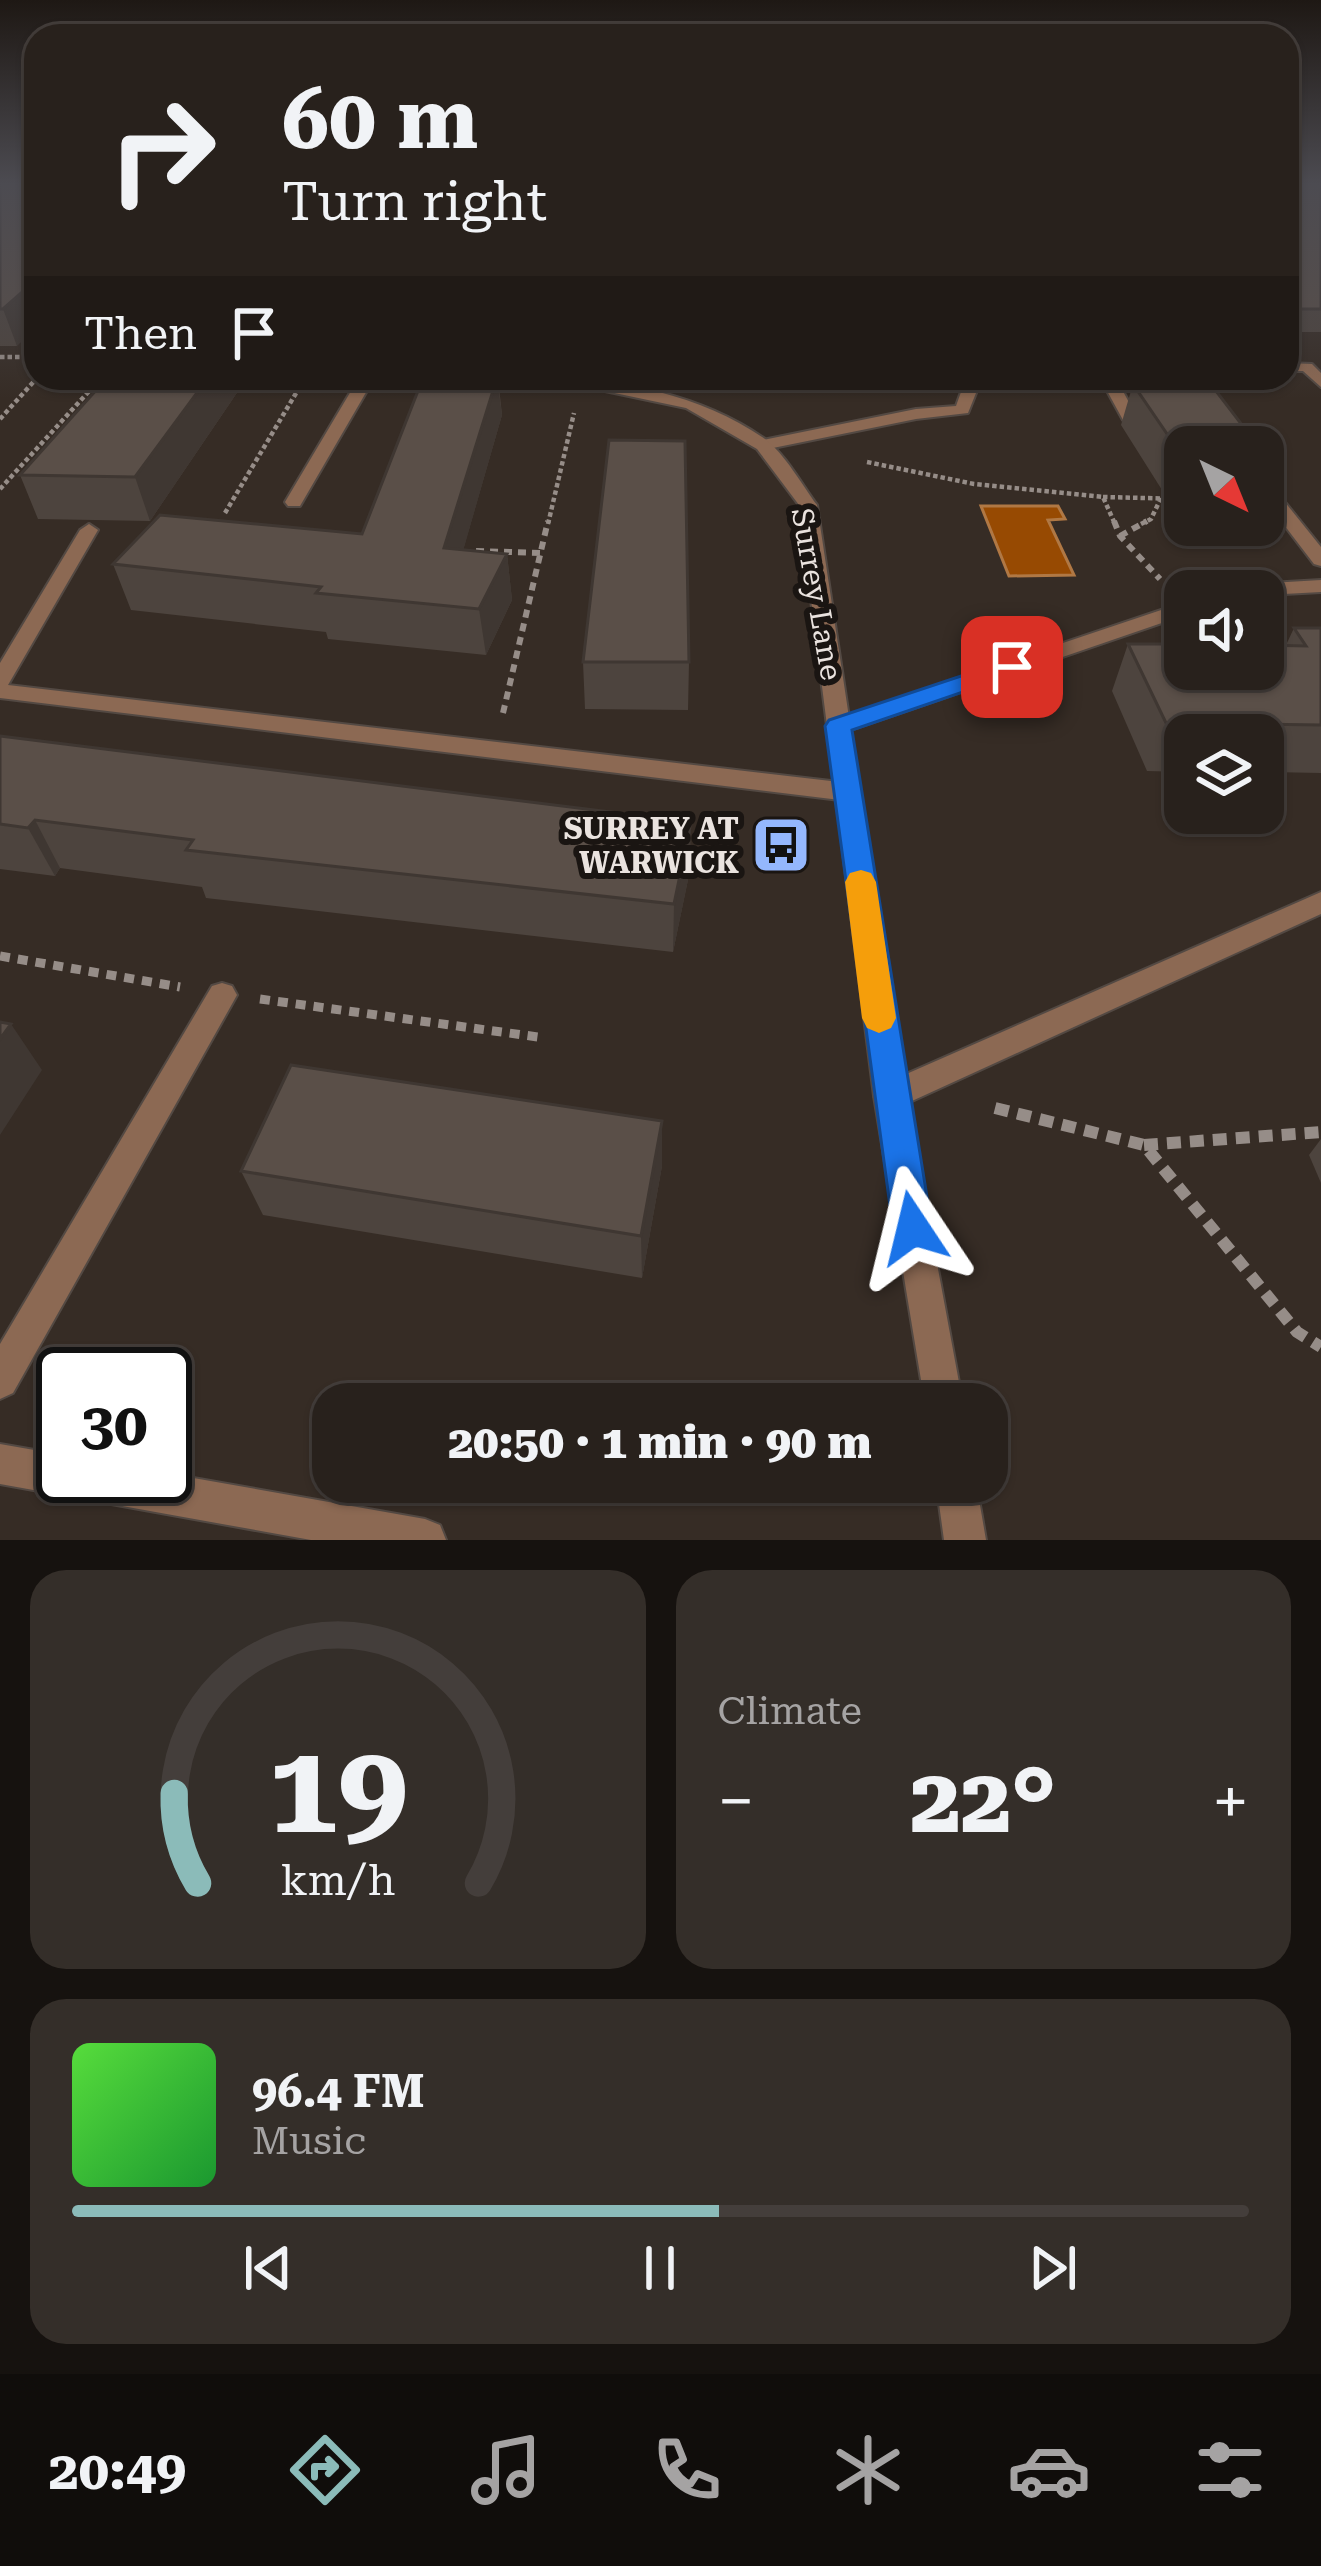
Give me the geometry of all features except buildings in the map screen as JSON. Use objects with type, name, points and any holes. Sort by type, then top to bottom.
[{"type":"street","points":[[294,502],[360,390]]},
{"type":"street","name":"Surrey Lane","points":[[614,390],[691,404],[763,445],[808,505],[890,1096],[940,1383]]},
{"type":"street","points":[[763,445],[916,414],[962,410],[970,390]]},
{"type":"street","points":[[1115,390],[1130,417],[1174,418]]},
{"type":"street","points":[[1284,513],[1321,560]]},
{"type":"street","points":[[0,681],[89,530]]},
{"type":"street","points":[[1284,588],[1321,586]]},
{"type":"street","points":[[838,726],[1164,615]]},
{"type":"street","points":[[0,691],[848,792]]},
{"type":"street","points":[[890,1096],[1321,902]]},
{"type":"street","points":[[0,1380],[222,995]]},
{"type":"street","points":[[0,1463],[36,1470]]},
{"type":"street","points":[[192,1498],[425,1540]]},
{"type":"street","points":[[959,1503],[965,1540]]},
{"type":"path","points":[[0,419],[26,390]]},
{"type":"path","points":[[0,489],[90,390]]},
{"type":"path","points":[[225,513],[298,390]]},
{"type":"path","points":[[494,750],[580,390]]},
{"type":"path","points":[[861,461],[974,484],[1164,498]]},
{"type":"path","points":[[1103,497],[1120,536],[1164,584]]},
{"type":"path","points":[[1120,536],[1150,519],[1161,498]]},
{"type":"path","points":[[470,551],[541,553]]},
{"type":"path","points":[[0,956],[222,995],[538,1037]]},
{"type":"path","points":[[995,1108],[1144,1145],[1321,1132]]},
{"type":"path","points":[[1144,1145],[1297,1332],[1321,1347]]},
{"type":"shaded area","points":[[981,506],[1058,506],[1065,519],[1048,520],[1074,575],[1009,576]]},
{"type":"slow traffic","points":[[861,882],[879,1018]]},
{"type":"place","name":"SURREY AT WARWICK","points":[[781,845]]},
{"type":"route","points":[[913,1228],[838,726],[1012,667]]}]
